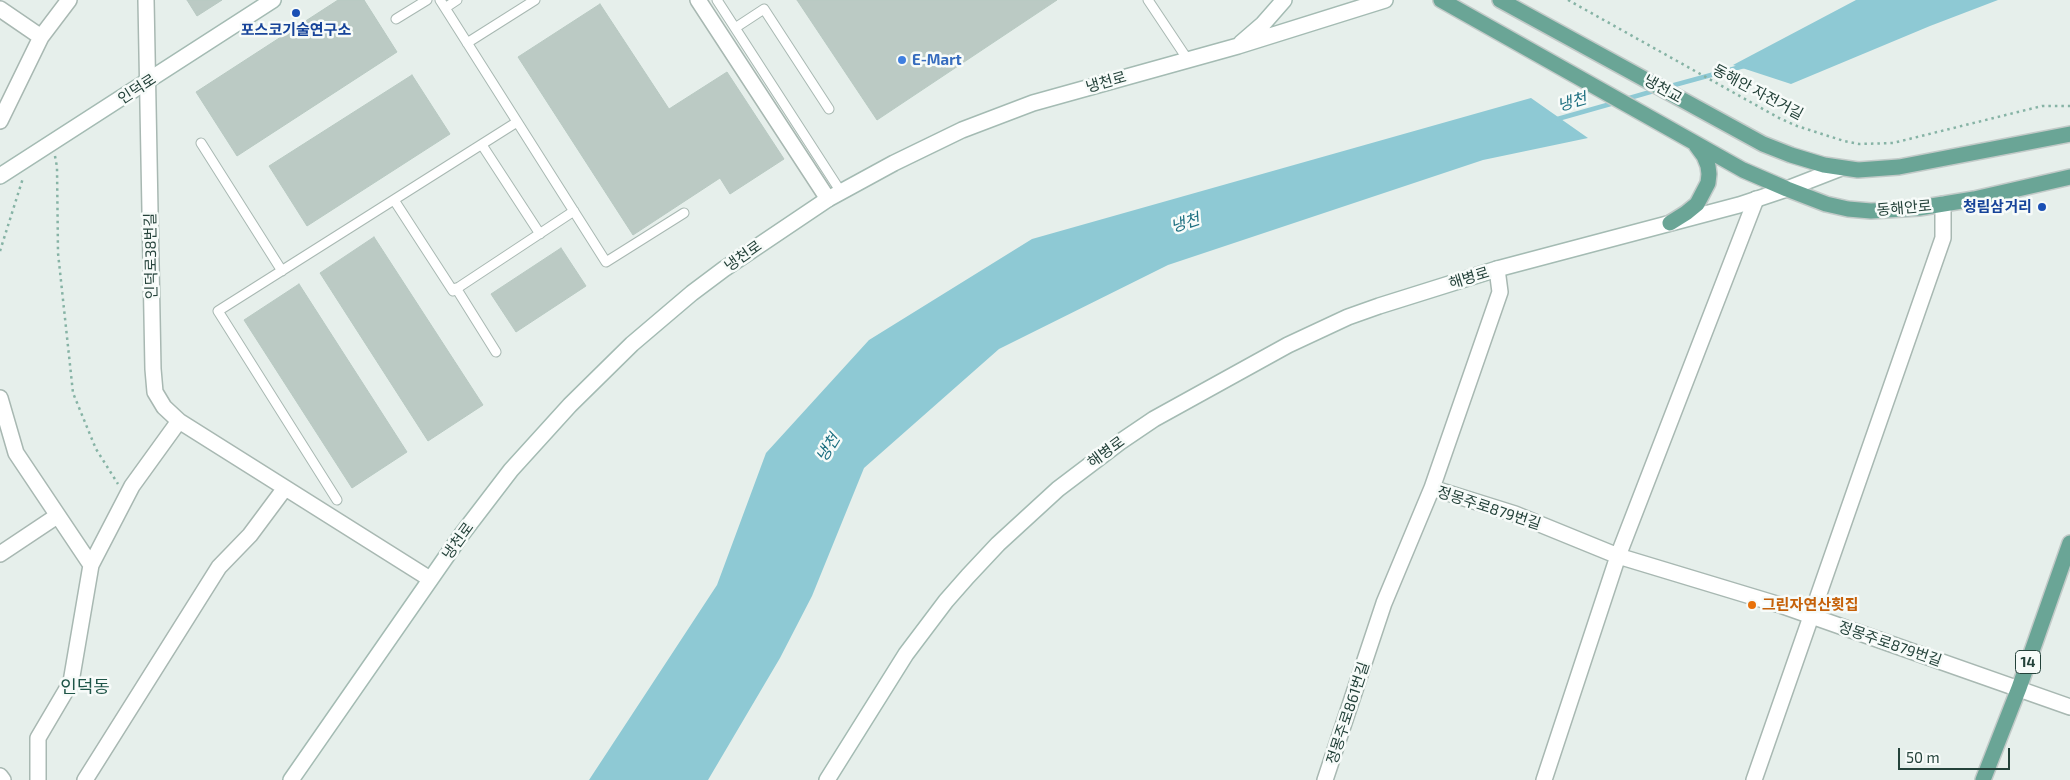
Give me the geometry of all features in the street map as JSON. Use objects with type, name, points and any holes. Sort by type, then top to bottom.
[{"type":"main road","points":[[1441,0],[1694,142],[1704,156],[1708,166],[1708,183],[1697,204],[1670,223]]},
{"type":"main road","points":[[1500,0],[1537,20]]},
{"type":"main road","points":[[1518,0],[1537,20]]},
{"type":"main road","name":"냉천교","points":[[1537,20],[1756,140],[1791,155],[1841,168]]},
{"type":"main road","points":[[1841,168],[1858,170],[1899,167],[2070,134]]},
{"type":"main road","name":"동해안로","points":[[1694,142],[1743,170],[1826,204],[1848,209],[1896,210],[1943,204],[2070,177]]},
{"type":"main road","name":"14","points":[[1983,780],[2019,688],[2070,543]]},
{"type":"street","points":[[0,121],[41,37],[69,0]]},
{"type":"street","name":"인덕로38번길","points":[[146,0],[155,392],[164,407],[179,421],[430,579]]},
{"type":"street","name":"인덕로","points":[[0,176],[273,0]]},
{"type":"street","points":[[698,0],[835,196]]},
{"type":"street","points":[[1238,46],[1264,24],[1284,0]]},
{"type":"street","name":"냉천로","points":[[291,780],[430,579],[511,470],[570,405],[626,350],[663,317],[724,269],[835,196],[925,147],[997,116],[1080,89],[1238,46],[1385,0]]},
{"type":"street","points":[[0,9],[41,37]]},
{"type":"street","name":"해병로","points":[[827,780],[906,654],[946,601],[1016,527],[1058,489],[1154,419],[1288,345],[1379,306],[1497,269],[1756,199],[1841,168]]},
{"type":"street","points":[[1544,780],[1618,556],[1756,199]]},
{"type":"street","points":[[1754,780],[1943,238],[1943,204]]},
{"type":"street","name":"해병로","points":[[1432,488],[1500,292],[1497,269]]},
{"type":"street","points":[[0,398],[16,453]]},
{"type":"street","points":[[38,780],[38,738],[71,682],[91,565],[129,492],[179,421]]},
{"type":"street","points":[[0,430],[91,565]]},
{"type":"street","points":[[85,780],[219,567],[250,536],[285,488]]},
{"type":"street","name":"정몽주로879번길","points":[[1370,646],[1384,604],[1432,488],[1515,514],[1618,556],[1780,605],[2070,707]]},
{"type":"street","points":[[0,554],[57,516]]},
{"type":"street","name":"정몽주로861번길","points":[[1326,780],[1370,646]]},
{"type":"street","points":[[0,776],[3,780]]},
{"type":"lane","points":[[396,19],[427,0]]},
{"type":"lane","points":[[457,0],[442,4],[606,262],[684,213]]},
{"type":"lane","points":[[468,43],[535,0]]},
{"type":"lane","points":[[717,0],[835,196]]},
{"type":"lane","points":[[1148,0],[1188,60]]},
{"type":"lane","points":[[735,28],[764,9],[829,109]]},
{"type":"lane","points":[[337,500],[218,311],[517,122]]},
{"type":"lane","points":[[201,143],[282,271]]},
{"type":"lane","points":[[482,144],[540,234]]},
{"type":"lane","points":[[394,200],[453,291],[574,211]]},
{"type":"lane","points":[[456,288],[496,352]]},
{"type":"path","name":"동해안 자전거길","points":[[1568,0],[1779,118],[1797,126],[1844,141],[1868,144],[1893,143],[2042,106],[2070,106]]},
{"type":"path","points":[[52,143],[57,167],[58,253],[73,393],[96,449],[129,492]]},
{"type":"path","points":[[0,250],[21,187],[27,159]]},
{"type":"water","points":[[1856,0],[1998,0],[1791,84],[1733,65]]},
{"type":"water","points":[[1531,98],[1588,138],[1483,160],[1168,265],[999,349],[864,468],[812,596],[780,658],[708,780],[589,780],[717,585],[766,453],[869,340],[1032,239]]},
{"type":"building","points":[[187,0],[222,0],[197,16]]},
{"type":"building","points":[[338,0],[364,0],[397,52],[237,156],[196,92]]},
{"type":"building","name":"E-Mart","points":[[797,0],[1057,0],[877,120]]},
{"type":"building","points":[[600,4],[669,109],[727,72],[784,159],[730,194],[720,178],[633,235],[518,57]]},
{"type":"building","points":[[412,75],[450,134],[307,226],[269,166]]},
{"type":"building","points":[[374,237],[483,405],[428,441],[320,273]]},
{"type":"building","points":[[561,248],[586,286],[516,332],[491,294]]},
{"type":"building","points":[[299,284],[407,452],[352,488],[244,320]]},
{"type":"waterway","name":"냉천","points":[[1667,87],[1744,66]]},
{"type":"waterway","name":"냉천","points":[[1626,99],[1657,90]]},
{"type":"waterway","name":"냉천","points":[[1554,120],[1614,103]]},
{"type":"place","name":"포스코기술연구소","points":[[296,13]]},
{"type":"place","name":"E-Mart","points":[[902,60]]},
{"type":"place","name":"청림삼거리","points":[[2042,207]]},
{"type":"place","name":"그린자연산횟집","points":[[1752,605]]},
{"type":"district","name":"인덕동","points":[[85,687]]}]
